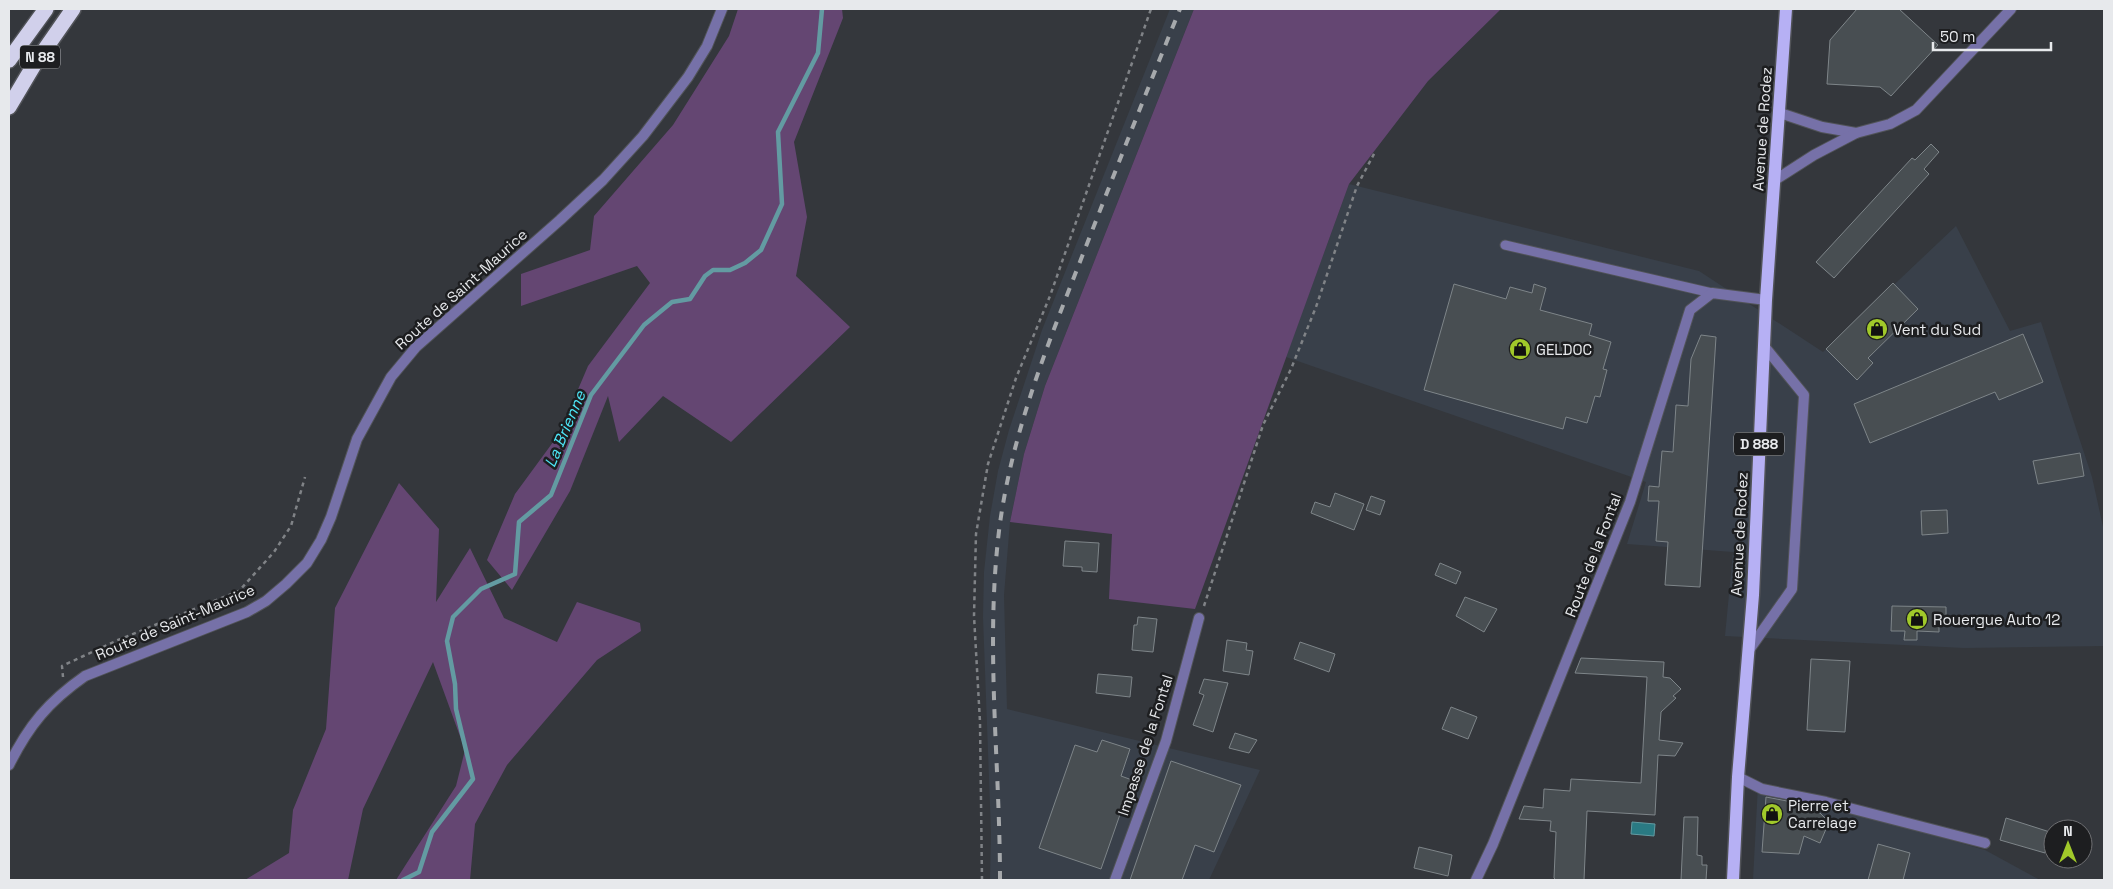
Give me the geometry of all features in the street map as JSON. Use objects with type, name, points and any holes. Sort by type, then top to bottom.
[{"type":"highway","name":"N 88","points":[[9,60],[46,9]]},
{"type":"highway","name":"N 88","points":[[9,107],[34,65],[73,9]]},
{"type":"main road","name":"Avenue de Rodez","points":[[1733,880],[1738,777],[1749,650],[1766,300],[1786,9]]},
{"type":"street","name":"Route de Saint-Maurice","points":[[9,765],[25,734],[42,712],[64,691],[85,676],[247,612],[266,601],[306,563],[331,517],[357,439],[390,377],[416,347],[603,180],[643,136],[688,77],[707,46],[722,9]]},
{"type":"street","points":[[1775,180],[1814,155],[1856,133],[1890,124],[1916,110],[2011,9]]},
{"type":"street","points":[[1780,113],[1822,127],[1856,133]]},
{"type":"street","points":[[1712,293],[1766,300]]},
{"type":"street","name":"Route de la Fontal","points":[[1476,880],[1493,844],[1630,502],[1690,310],[1712,293]]},
{"type":"street","points":[[1749,650],[1792,589],[1804,395],[1764,346]]},
{"type":"street","name":"Impasse de la Fontal","points":[[1115,880],[1166,741],[1199,618]]},
{"type":"street","points":[[1738,777],[1762,789],[1826,802],[1985,843]]},
{"type":"lane","points":[[1505,245],[1712,293]]},
{"type":"path","points":[[982,880],[980,722],[974,616],[976,534],[988,464],[1016,378],[1050,296],[1151,9]]},
{"type":"path","points":[[1199,618],[1263,426],[1291,368],[1316,307],[1357,186],[1374,152]]},
{"type":"path","points":[[64,691],[62,666],[118,640],[239,591],[274,552],[291,526],[305,477]]},
{"type":"shaded area","points":[[738,9],[842,9],[843,18],[794,142],[807,217],[796,276],[850,327],[731,442],[663,396],[619,442],[608,396],[570,491],[512,590],[487,560],[515,494],[559,434],[588,366],[650,283],[637,266],[521,306],[521,274],[590,250],[594,216],[673,125],[729,36]]},
{"type":"shaded area","points":[[1170,9],[1194,9],[1045,386],[1024,454],[1010,522],[1004,595],[1007,709],[1260,770],[1209,880],[990,880],[991,832],[983,617],[984,572],[990,516],[998,471],[1009,430],[1042,330]]},
{"type":"shaded area","points":[[1194,9],[1501,9],[1428,81],[1349,184],[1195,609],[1109,599],[1112,534],[1010,522],[1024,454],[1045,386]]},
{"type":"shaded area","points":[[1349,184],[1699,271],[1823,352],[1956,226],[2010,331],[2041,322],[2092,477],[2104,531],[2104,646],[1964,648],[1725,636],[1733,552],[1627,544],[1646,482],[1286,357]]},
{"type":"shaded area","points":[[399,483],[439,529],[436,602],[470,548],[504,618],[557,642],[577,602],[640,623],[641,631],[597,660],[507,765],[475,824],[470,880],[396,880],[456,786],[465,750],[433,662],[363,809],[348,880],[245,880],[289,853],[293,810],[326,729],[335,608]]},
{"type":"shaded area","points":[[1758,785],[1985,850],[2040,880],[1753,880]]},
{"type":"water","points":[[1632,822],[1655,824],[1654,836],[1631,834]]},
{"type":"building","points":[[1857,9],[1899,9],[1938,45],[1891,96],[1880,87],[1827,84],[1830,40]]},
{"type":"building","points":[[1931,144],[1939,152],[1924,169],[1929,174],[1834,278],[1816,262],[1912,158],[1915,160]]},
{"type":"building","points":[[1893,283],[1918,309],[1868,358],[1873,363],[1857,380],[1826,349]]},
{"type":"building","points":[[1454,284],[1506,299],[1510,287],[1532,293],[1534,284],[1546,288],[1540,310],[1592,324],[1589,335],[1611,342],[1603,369],[1607,370],[1600,397],[1595,396],[1587,423],[1566,417],[1563,429],[1424,390]]},
{"type":"building","points":[[2023,334],[2043,382],[1999,400],[1995,392],[1870,443],[1854,404]]},
{"type":"building","points":[[1701,335],[1716,337],[1700,587],[1665,585],[1668,542],[1656,541],[1659,501],[1648,501],[1649,486],[1659,487],[1662,451],[1673,452],[1676,405],[1688,406],[1691,359]]},
{"type":"building","points":[[2080,453],[2084,476],[2038,484],[2033,461]]},
{"type":"building","points":[[1335,493],[1364,504],[1354,530],[1311,513],[1315,502],[1330,507]]},
{"type":"building","points":[[1371,496],[1385,501],[1380,515],[1366,510]]},
{"type":"building","points":[[1947,510],[1948,533],[1922,535],[1921,511]]},
{"type":"building","points":[[1065,541],[1099,543],[1097,572],[1082,571],[1082,567],[1063,566]]},
{"type":"building","points":[[1440,563],[1461,572],[1456,584],[1435,575]]},
{"type":"building","points":[[1465,597],[1497,609],[1484,632],[1456,616]]},
{"type":"building","points":[[1892,606],[1946,607],[1946,622],[1939,622],[1939,632],[1917,631],[1917,640],[1904,640],[1905,631],[1891,631]]},
{"type":"building","points":[[1138,617],[1157,619],[1153,652],[1132,650],[1134,625],[1137,625]]},
{"type":"building","points":[[1227,640],[1247,643],[1246,650],[1253,651],[1249,675],[1223,671]]},
{"type":"building","points":[[1300,642],[1335,654],[1329,672],[1294,659]]},
{"type":"building","points":[[1581,658],[1664,662],[1663,677],[1670,678],[1681,689],[1673,696],[1676,698],[1661,712],[1659,740],[1683,743],[1675,756],[1658,755],[1655,815],[1587,811],[1584,880],[1556,880],[1554,878],[1556,832],[1550,831],[1551,821],[1519,819],[1524,806],[1543,808],[1544,789],[1570,791],[1571,779],[1641,783],[1647,677],[1575,673]]},
{"type":"building","points":[[1811,659],[1850,661],[1845,732],[1807,730]]},
{"type":"building","points":[[1098,674],[1132,677],[1130,697],[1096,693]]},
{"type":"building","points":[[1204,679],[1228,683],[1213,732],[1193,725],[1204,695],[1199,693]]},
{"type":"building","points":[[1451,707],[1477,717],[1468,739],[1442,729]]},
{"type":"building","points":[[1235,733],[1257,740],[1249,753],[1229,748]]},
{"type":"building","points":[[1102,740],[1130,749],[1121,776],[1132,780],[1101,869],[1039,848],[1075,745],[1097,752]]},
{"type":"building","points":[[1171,761],[1241,785],[1214,852],[1195,845],[1182,880],[1130,880]]},
{"type":"building","points":[[1766,797],[1813,806],[1812,810],[1820,813],[1829,822],[1820,843],[1804,836],[1799,854],[1762,852]]},
{"type":"building","points":[[1684,817],[1698,817],[1697,855],[1702,856],[1702,865],[1707,865],[1706,880],[1681,880]]},
{"type":"building","points":[[2006,818],[2043,830],[2043,852],[2000,840]]},
{"type":"building","points":[[1878,844],[1910,853],[1903,880],[1868,880]]},
{"type":"building","points":[[1419,847],[1452,855],[1448,876],[1414,868]]},
{"type":"waterway","name":"La Brienne","points":[[403,880],[419,872],[432,832],[473,779],[456,709],[455,684],[447,641],[453,617],[481,589],[515,574],[519,522],[551,495],[591,395],[644,325],[672,302],[690,299],[705,276],[713,270],[730,270],[745,263],[761,250],[782,204],[778,132],[818,53],[822,9]]},
{"type":"railway","points":[[1000,880],[993,618],[999,531],[1012,459],[1044,356],[1180,9]]},
{"type":"place","name":"Vent du Sud","points":[[1877,329]]},
{"type":"place","name":"GELDOC","points":[[1520,349]]},
{"type":"place","name":"Rouergue Auto 12","points":[[1917,619]]},
{"type":"place","name":"Pierre et Carrelage","points":[[1772,814]]}]
